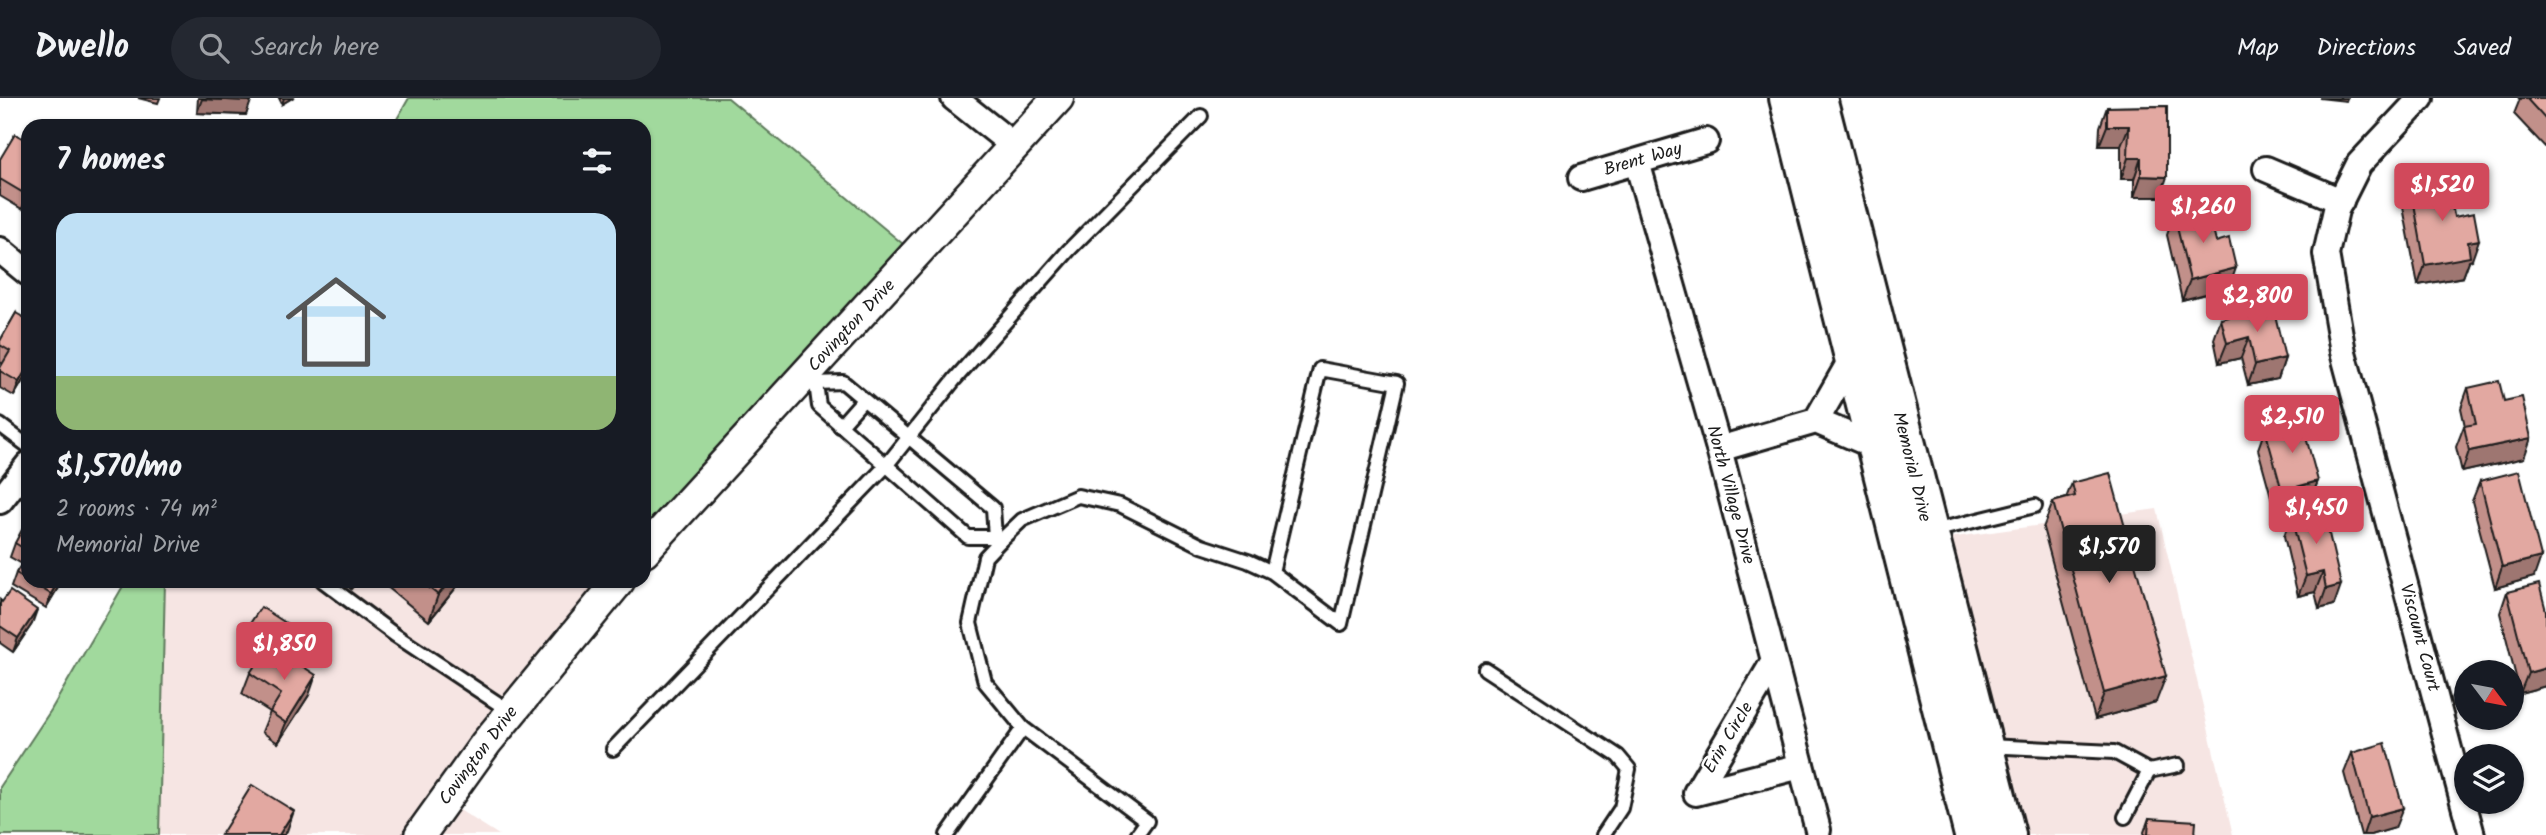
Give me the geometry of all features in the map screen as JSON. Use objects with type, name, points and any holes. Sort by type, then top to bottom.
[{"type":"main road","name":"Memorial Drive","points":[[1789,98],[1879,447],[1898,539],[1974,835]]},
{"type":"main road","name":"Memorial Drive","points":[[1817,98],[2006,835]]},
{"type":"street","points":[[954,98],[1013,145]]},
{"type":"street","name":"Covington Drive","points":[[651,544],[811,379],[1013,145],[1058,98]]},
{"type":"street","name":"Viscount Court","points":[[2421,98],[2359,164],[2341,201],[2326,254],[2343,352],[2472,835]]},
{"type":"street","name":"Brent Way","points":[[1581,178],[1706,141]]},
{"type":"street","name":"North Village Drive","points":[[1637,162],[1719,449],[1818,830]]},
{"type":"street","points":[[2266,169],[2341,201]]},
{"type":"street","points":[[0,250],[21,267]]},
{"type":"street","points":[[1816,421],[1854,353]]},
{"type":"street","points":[[1719,449],[1816,421],[1879,447]]},
{"type":"street","points":[[0,501],[21,474]]},
{"type":"street","name":"Covington Drive","points":[[420,835],[511,712],[613,588]]},
{"type":"street","name":"Erin Circle","points":[[1774,661],[1696,793],[1801,766]]},
{"type":"lane","points":[[613,749],[885,467],[955,379],[1069,250],[1201,116]]},
{"type":"lane","points":[[1136,835],[1147,821],[1023,728],[985,682],[970,623],[985,557],[998,539],[1021,520],[1078,496],[1121,505],[1202,546],[1272,572],[1341,624],[1397,383],[1320,369],[1272,572]]},
{"type":"lane","points":[[811,379],[843,382],[993,508],[998,539],[968,537],[885,467],[818,406],[811,379]]},
{"type":"lane","points":[[840,426],[863,400]]},
{"type":"lane","points":[[0,425],[21,441]]},
{"type":"lane","points":[[1928,532],[2035,506]]},
{"type":"lane","points":[[332,588],[395,635],[511,712]]},
{"type":"lane","points":[[1485,669],[1618,756],[1629,769],[1621,808],[1603,835]]},
{"type":"lane","points":[[947,835],[1023,728]]},
{"type":"lane","points":[[1983,746],[2114,752],[2150,771],[2178,765]]},
{"type":"lane","points":[[2125,817],[2150,771]]},
{"type":"shaded area","points":[[2157,509],[2233,835],[1990,835],[1912,543]]},
{"type":"shaded area","points":[[165,588],[622,588],[450,804],[499,835],[159,835]]},
{"type":"green space","points":[[409,98],[728,98],[921,259],[661,540],[651,531],[651,119],[397,119]]},
{"type":"green space","points":[[122,588],[165,588],[159,835],[0,835],[0,787],[51,710]]},
{"type":"building","points":[[251,98],[251,101],[202,99]]},
{"type":"building","points":[[2526,98],[2546,98],[2546,120]]},
{"type":"building","points":[[2167,106],[2167,177],[2141,176],[2141,158],[2128,158],[2129,126],[2107,126],[2107,107]]},
{"type":"building","points":[[15,134],[21,137],[21,191],[0,179],[0,159]]},
{"type":"building","points":[[2454,178],[2457,196],[2450,197],[2454,217],[2474,213],[2479,240],[2468,242],[2470,257],[2425,265],[2411,187]]},
{"type":"building","points":[[2207,206],[2216,242],[2229,238],[2236,268],[2190,280],[2174,215]]},
{"type":"building","points":[[2273,306],[2285,358],[2255,365],[2249,337],[2227,343],[2221,319]]},
{"type":"building","points":[[16,313],[21,316],[19,382],[0,371],[10,351],[0,345]]},
{"type":"building","points":[[2499,381],[2504,401],[2522,397],[2531,438],[2469,451],[2464,426],[2476,424],[2468,388]]},
{"type":"building","points":[[2301,419],[2318,481],[2282,491],[2265,429]]},
{"type":"building","points":[[2519,471],[2541,557],[2502,567],[2480,481]]},
{"type":"building","points":[[2110,473],[2166,676],[2104,693],[2053,502],[2075,496],[2072,483]]},
{"type":"building","points":[[2323,508],[2341,585],[2326,589],[2323,572],[2306,576],[2291,516]]},
{"type":"building","points":[[21,532],[21,547],[15,543]]},
{"type":"building","points":[[2539,584],[2546,611],[2546,668],[2528,673],[2507,592]]},
{"type":"building","points":[[41,588],[54,588],[51,594]]},
{"type":"building","points":[[430,588],[444,588],[438,595]]},
{"type":"building","points":[[10,591],[37,610],[18,638],[0,626],[0,600],[2,602]]},
{"type":"building","points":[[261,607],[289,625],[278,643],[249,625]]},
{"type":"building","points":[[264,652],[280,662],[285,655],[316,675],[286,723],[270,712],[281,694],[250,673]]},
{"type":"building","points":[[2385,743],[2403,808],[2369,817],[2352,753]]},
{"type":"building","points":[[252,785],[294,811],[279,835],[221,835]]},
{"type":"building","points":[[2149,818],[2196,821],[2195,835],[2148,835]]}]
